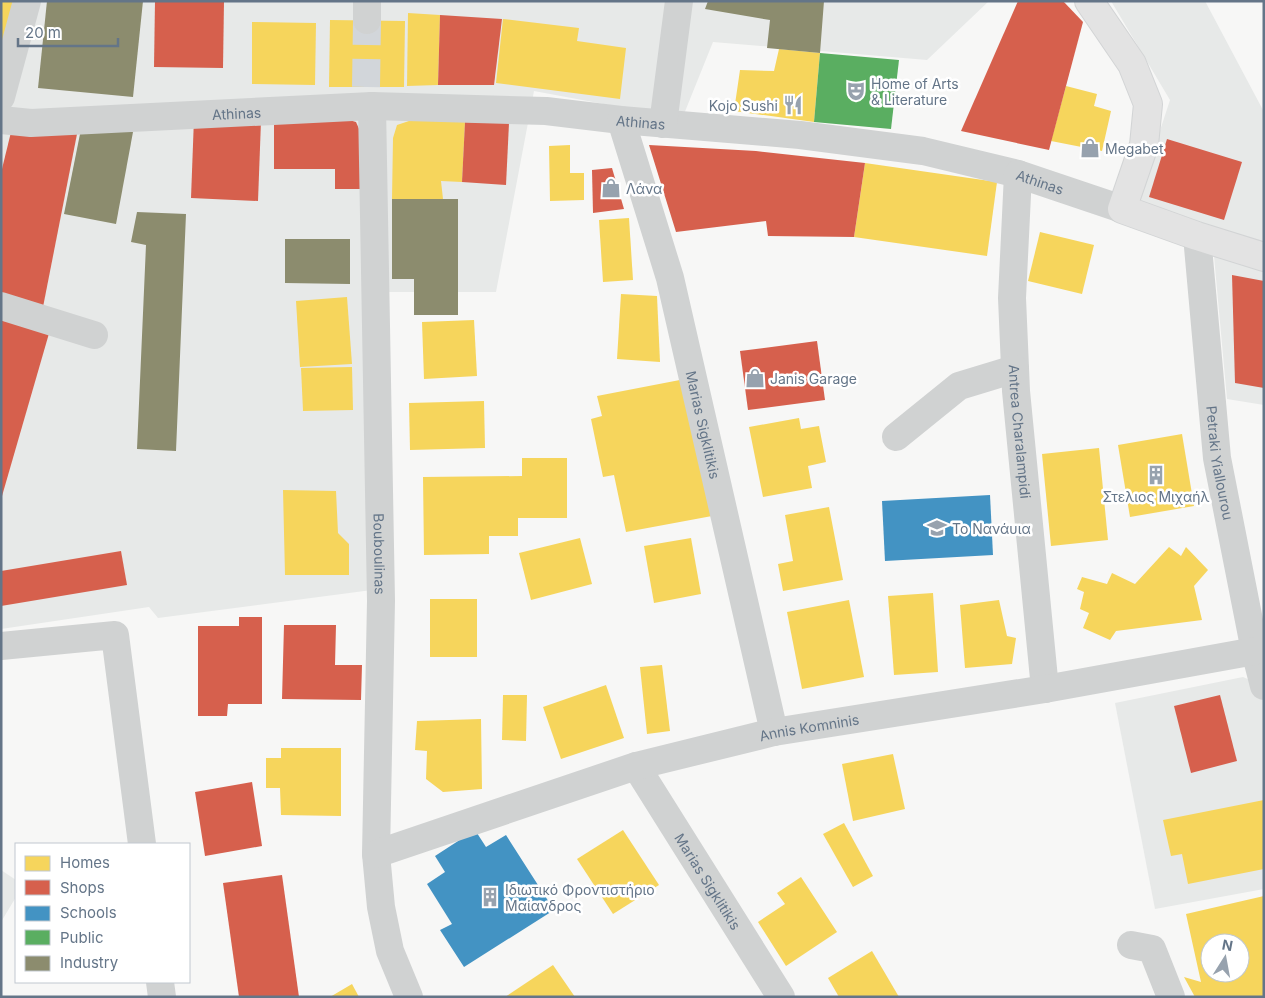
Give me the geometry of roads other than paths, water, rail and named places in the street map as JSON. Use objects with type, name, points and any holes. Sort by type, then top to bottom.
[{"type":"main road","points":[[1089,1],[1132,64],[1148,104],[1144,145],[1122,209]]},
{"type":"main road","name":"Athinas","points":[[1122,209],[1197,236],[1264,257]]},
{"type":"street","points":[[1,96],[27,1]]},
{"type":"street","points":[[663,124],[679,1]]},
{"type":"street","name":"Athinas","points":[[1,120],[31,123],[372,106],[546,111],[621,120],[800,136],[923,151],[1018,174],[1122,209]]},
{"type":"street","name":"Bouboulinas","points":[[372,106],[381,601],[376,854],[382,907],[390,951],[409,997]]},
{"type":"street","name":"Marias Sigklitikis","points":[[621,120],[670,278],[774,732]]},
{"type":"street","name":"Antrea Charalampidi","points":[[1018,174],[1012,298],[1015,369],[1045,688]]},
{"type":"street","name":"Petraki Yiallourou","points":[[1197,236],[1217,458],[1255,651],[1264,686]]},
{"type":"street","points":[[1,306],[94,334]]},
{"type":"street","points":[[896,436],[959,386],[1015,369]]},
{"type":"street","points":[[1,646],[115,635],[142,843]]},
{"type":"street","name":"Annis Komninis","points":[[376,854],[636,766],[774,732],[1045,688],[1255,651]]},
{"type":"street","name":"Marias Sigklitikis","points":[[636,766],[781,997]]},
{"type":"street","points":[[1132,946],[1152,950],[1171,997]]},
{"type":"street","points":[[160,983],[162,997]]},
{"type":"tunnel","points":[[366,87],[367,20]]},
{"type":"place","name":"Home of Arts & Literature","points":[[856,91]]},
{"type":"place","name":"Kojo Sushi","points":[[793,105]]},
{"type":"place","name":"Megabet","points":[[1090,148]]},
{"type":"place","name":"Λάνα","points":[[611,188]]},
{"type":"place","name":"Janis Garage","points":[[755,378]]},
{"type":"place","name":"Στελιος Μιχαήλ","points":[[1156,475]]},
{"type":"place","name":"Το Νανάυια","points":[[937,528]]},
{"type":"place","name":"Ιδιωτικό Φροντιστήριο Μαίανδρος","points":[[490,897]]}]
